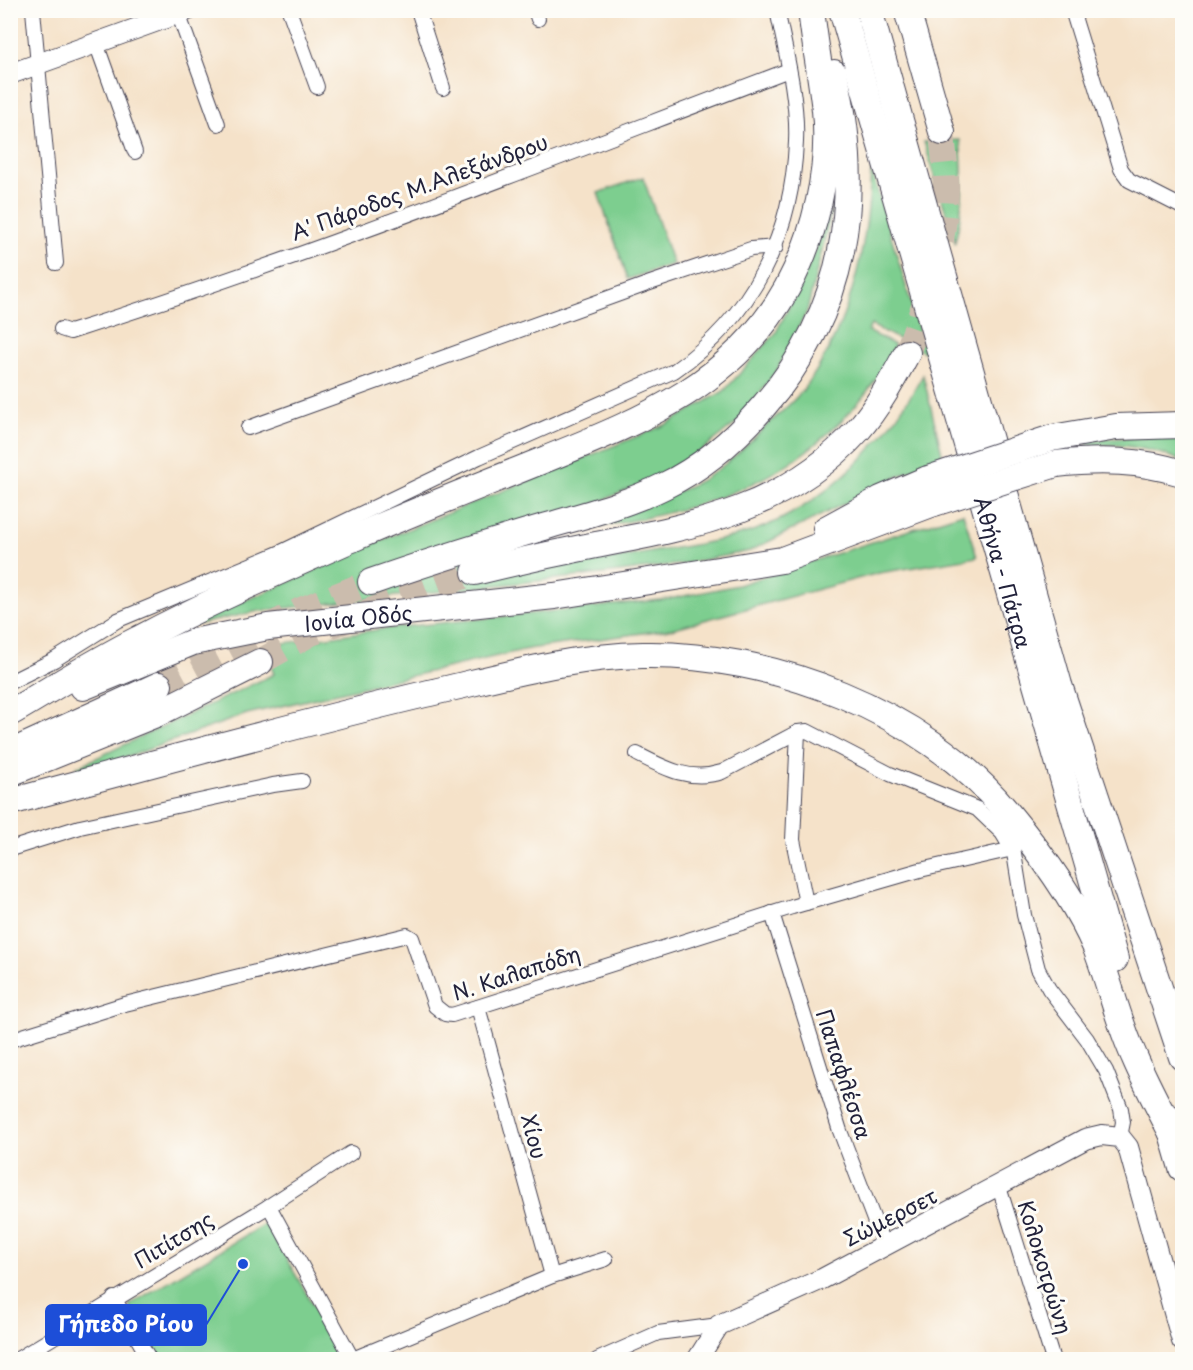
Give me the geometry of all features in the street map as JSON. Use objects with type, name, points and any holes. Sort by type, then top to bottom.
[{"type":"highway","points":[[371,582],[453,554],[625,502],[664,487],[721,449],[749,423],[783,385],[808,345],[828,303],[841,255],[847,213],[849,168],[845,117],[832,64],[812,10]]},
{"type":"highway","points":[[10,715],[137,639],[229,595],[358,536],[615,432],[668,406],[711,377],[738,354],[767,320],[787,288],[811,230],[824,166],[825,113],[812,10]]},
{"type":"highway","name":"Αθήνα - Πάτρα","points":[[842,10],[1106,930],[1172,1133]]},
{"type":"highway","name":"Αθήνα - Πάτρα","points":[[869,10],[1059,685],[1182,1057]]},
{"type":"highway","points":[[908,10],[942,132]]},
{"type":"highway","points":[[476,572],[540,556],[646,536],[723,517],[754,505],[783,490],[833,455],[859,428],[890,384],[907,353]]},
{"type":"highway","points":[[719,571],[831,527],[881,499],[928,478],[1052,438],[1107,428],[1182,425]]},
{"type":"highway","points":[[719,571],[782,560],[934,503],[1056,464],[1091,460],[1120,461],[1182,473]]},
{"type":"highway","name":"Ιονία Οδός","points":[[10,715],[203,640],[268,627],[542,597],[719,571]]},
{"type":"highway","points":[[10,802],[350,712],[576,661],[643,655],[738,664],[783,673],[833,690],[924,739],[963,769],[1004,808],[1070,900],[1095,947],[1133,1055],[1172,1133],[1182,1168]]},
{"type":"highway","points":[[10,773],[156,714],[260,662]]},
{"type":"highway","points":[[10,753],[159,686]]},
{"type":"street","points":[[33,10],[40,63],[56,263]]},
{"type":"street","points":[[290,10],[317,87]]},
{"type":"street","points":[[418,10],[443,88]]},
{"type":"street","points":[[10,682],[54,660],[118,620],[279,553],[479,456],[674,371],[700,353],[740,308],[763,275],[776,247],[792,180],[797,141],[789,70],[777,10]]},
{"type":"street","points":[[1072,10],[1121,169],[1130,180],[1182,207]]},
{"type":"street","points":[[10,75],[181,12],[218,124]]},
{"type":"street","points":[[96,43],[135,152]]},
{"type":"street","name":"Α' Πάροδος Μ.Αλεξάνδρου","points":[[61,329],[70,332],[123,315],[317,246],[789,70]]},
{"type":"street","points":[[248,428],[650,283],[751,249],[776,247]]},
{"type":"street","points":[[638,754],[676,773],[709,776],[722,772],[798,732],[807,731],[819,735],[890,774],[976,809],[991,821],[1013,849],[1024,915],[1038,969],[1049,989],[1102,1062],[1121,1109],[1123,1122],[1120,1137],[1128,1148],[1134,1163],[1182,1341]]},
{"type":"street","points":[[798,732],[793,840],[806,903]]},
{"type":"street","points":[[10,849],[80,827],[273,785],[302,781]]},
{"type":"street","name":"Ν. Καλαπόδη","points":[[10,1040],[125,1004],[407,935],[412,938],[437,1010],[452,1015],[772,913],[920,870],[1013,849]]},
{"type":"street","name":"Παπαφλέσσα","points":[[772,913],[840,1131],[884,1246]]},
{"type":"street","name":"Χίου","points":[[478,1007],[552,1276]]},
{"type":"street","name":"Σώμερσετ","points":[[719,1326],[764,1307],[884,1246],[999,1187],[1085,1139],[1102,1135],[1120,1137]]},
{"type":"street","name":"Πιτίτσης","points":[[16,1359],[351,1153]]},
{"type":"street","name":"Κολοκοτρώνη","points":[[999,1187],[1053,1359]]},
{"type":"street","points":[[268,1206],[353,1359],[552,1276],[606,1259]]},
{"type":"street","points":[[114,1298],[150,1359]]},
{"type":"street","points":[[597,1359],[658,1333],[719,1326]]},
{"type":"street","points":[[697,1359],[719,1326]]},
{"type":"green space","points":[[960,140],[962,191],[955,242],[924,142]]},
{"type":"green space","points":[[871,169],[926,353],[871,325],[868,331],[895,345],[889,358],[874,382],[847,415],[795,459],[730,494],[695,505],[660,515],[548,536],[641,507],[704,479],[740,451],[803,391],[822,361],[846,309],[866,226]]},
{"type":"green space","points":[[643,177],[673,264],[628,279],[598,193]]},
{"type":"green space","points":[[834,201],[807,311],[777,370],[739,421],[679,468],[466,558],[538,565],[586,563],[706,543],[770,524],[827,490],[864,456],[897,417],[923,375],[943,457],[907,472],[750,551],[682,564],[611,573],[259,611],[168,631],[266,592],[377,542],[665,425],[724,391],[775,334],[802,282]]},
{"type":"green space","points":[[1182,435],[1182,461],[1135,448],[1087,445],[1087,440]]},
{"type":"green space","points":[[963,513],[977,557],[879,573],[671,629],[528,649],[247,714],[116,761],[79,771],[77,767],[274,674],[263,646],[383,629],[669,599],[738,585]]},
{"type":"green space","points":[[266,1223],[344,1359],[161,1359],[129,1305]]},
{"type":"tunnel","points":[[907,353],[934,270],[943,226],[946,170],[942,132]]},
{"type":"tunnel","points":[[260,662],[311,633],[475,572]]},
{"type":"tunnel","points":[[159,685],[301,610],[371,582]]},
{"type":"place","name":"Γήπεδο Ρίου","points":[[243,1264]]}]
